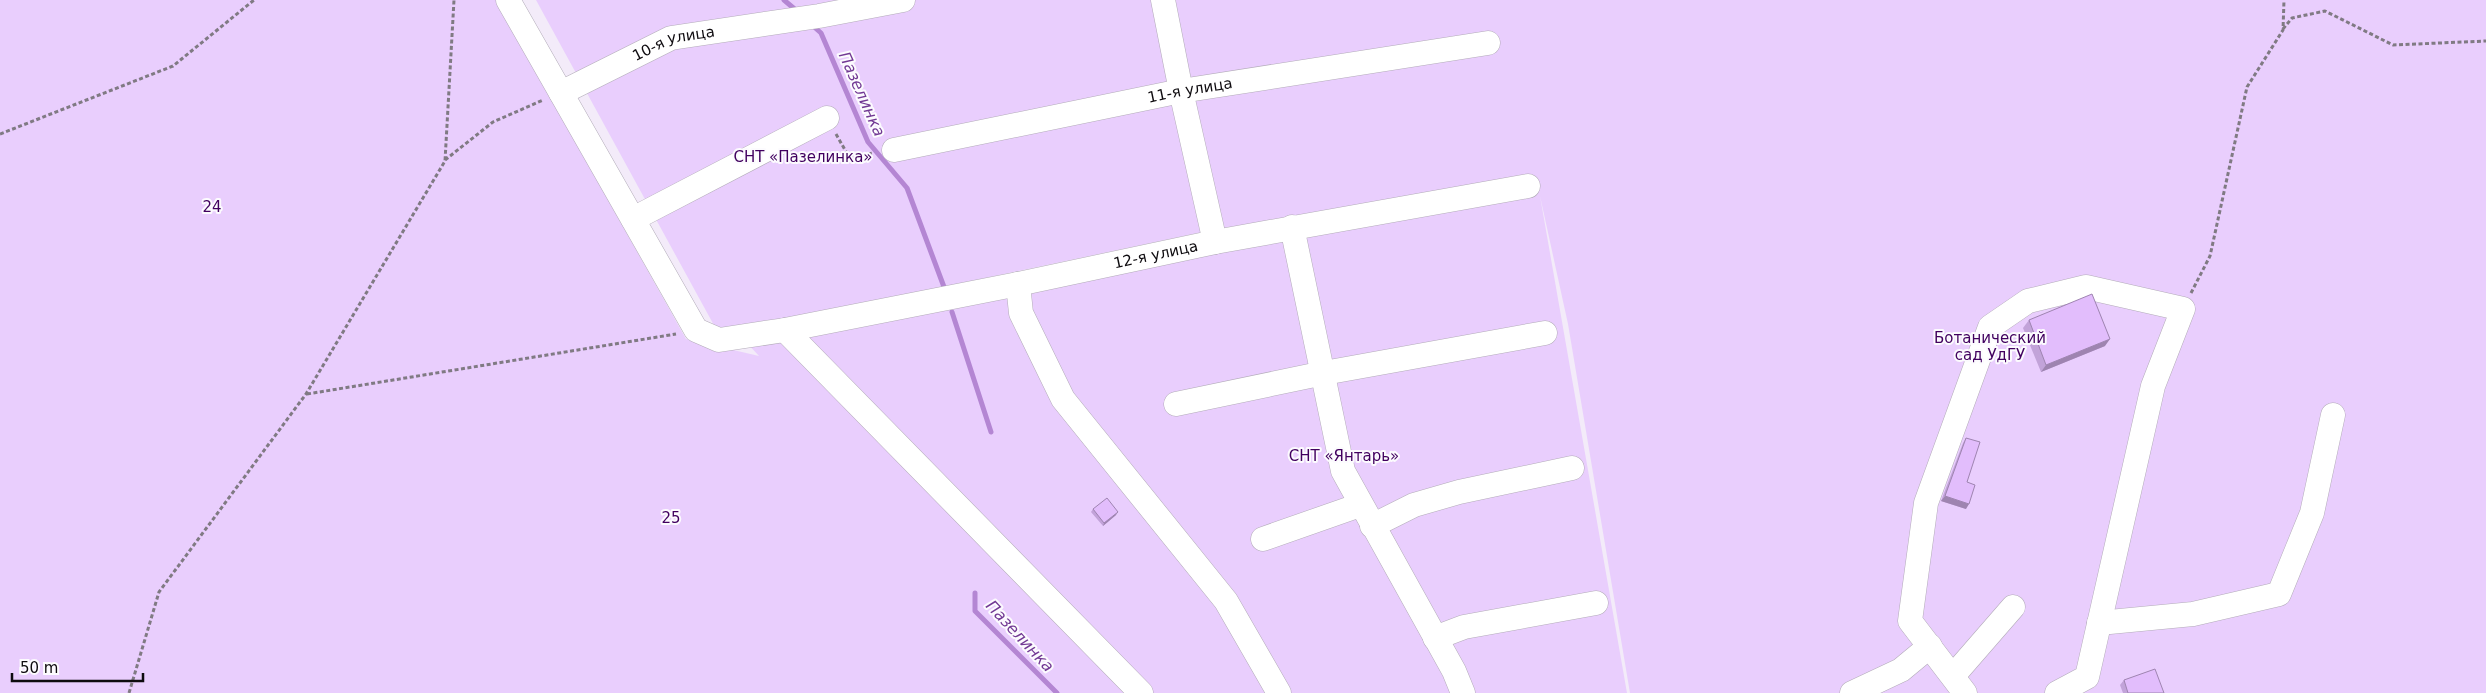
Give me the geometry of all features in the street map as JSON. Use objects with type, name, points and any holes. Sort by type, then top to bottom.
[{"type":"street","points":[[508,0],[696,330]]},
{"type":"street","name":"10-я улица","points":[[561,93],[671,38],[819,16],[903,0]]},
{"type":"street","points":[[1163,0],[1181,91],[1216,242]]},
{"type":"street","name":"11-я улица","points":[[894,150],[1181,91],[1488,43]]},
{"type":"street","points":[[633,219],[827,118]]},
{"type":"street","name":"12-я улица","points":[[696,330],[719,340],[785,330],[1292,227],[1528,186]]},
{"type":"street","points":[[1292,227],[1324,373],[1342,471],[1454,671],[1463,693]]},
{"type":"street","points":[[1018,284],[1021,313],[1063,399],[1226,600],[1279,693]]},
{"type":"street","points":[[2013,607],[1959,684],[1910,621],[1926,503],[1990,327],[2028,301],[2086,287],[2183,309],[2153,386],[2087,677],[2057,693]]},
{"type":"street","points":[[785,330],[1141,693]]},
{"type":"street","points":[[1176,404],[1324,373],[1545,333]]},
{"type":"street","points":[[2099,623],[2193,614],[2279,594],[2312,513],[2333,415]]},
{"type":"street","points":[[1372,526],[1414,505],[1450,494],[1572,468]]},
{"type":"street","points":[[1263,539],[1360,505]]},
{"type":"street","points":[[1435,638],[1464,627],[1596,603]]},
{"type":"street","points":[[1852,693],[1901,670],[1930,646]]},
{"type":"path","points":[[0,134],[173,66],[254,0]]},
{"type":"path","points":[[445,161],[454,0]]},
{"type":"path","points":[[2283,30],[2284,0]]},
{"type":"path","points":[[2183,309],[2210,256],[2247,87],[2292,18],[2325,12],[2393,45],[2486,41]]},
{"type":"path","points":[[129,693],[159,592],[306,394],[445,161],[493,122],[561,93]]},
{"type":"path","points":[[827,118],[849,157],[870,153]]},
{"type":"path","points":[[306,394],[696,330]]},
{"type":"green space","points":[[0,0],[496,0],[686,339],[759,356],[736,331],[716,329],[536,0],[2486,0],[2486,693],[1630,693],[1568,324],[1540,196],[1627,693],[0,693]],"holes":[[[1512,182],[772,323],[1212,230]]]},
{"type":"building","points":[[2092,294],[2110,339],[2046,365],[2029,320]]},
{"type":"building","points":[[1966,438],[1980,442],[1967,482],[1975,485],[1969,504],[1945,496]]},
{"type":"building","points":[[1107,498],[1118,512],[1104,523],[1093,509]]},
{"type":"building","points":[[2155,669],[2164,693],[2128,693],[2124,680]]},
{"type":"waterway","name":"Пазелинка","points":[[784,0],[797,11]]},
{"type":"waterway","name":"Пазелинка","points":[[812,25],[821,33],[868,142],[907,188],[944,287]]},
{"type":"waterway","name":"Пазелинка","points":[[952,312],[991,432]]},
{"type":"waterway","name":"Пазелинка","points":[[975,593],[975,611],[1057,693]]},
{"type":"park label","name":"СНТ «Пазелинка»","points":[[803,157]]},
{"type":"park label","name":"24","points":[[212,207]]},
{"type":"park label","name":"Ботанический сад УдГУ","points":[[1990,346]]},
{"type":"park label","name":"СНТ «Янтарь»","points":[[1344,456]]},
{"type":"park label","name":"25","points":[[671,518]]}]
